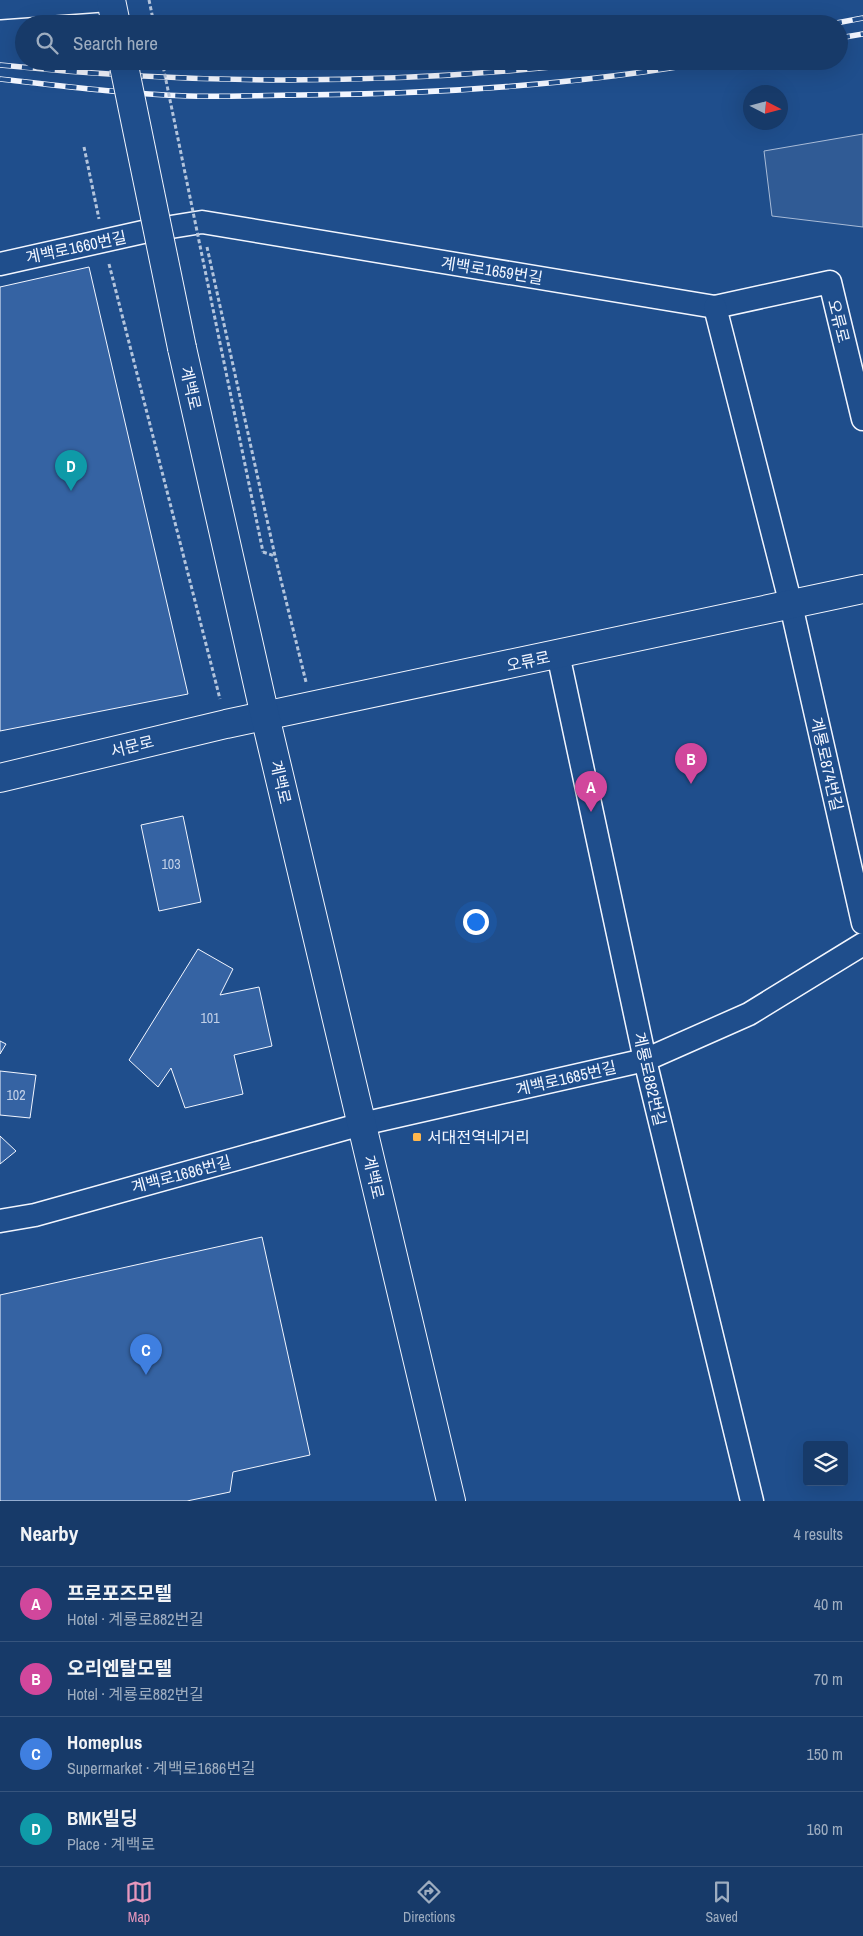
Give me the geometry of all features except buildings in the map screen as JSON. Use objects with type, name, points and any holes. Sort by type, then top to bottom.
[{"type":"main road","points":[[110,0],[114,15]]},
{"type":"main road","name":"계백로","points":[[126,70],[182,348],[265,716],[451,1501]]},
{"type":"main road","name":"오류로","points":[[265,716],[863,589]]},
{"type":"main road","name":"서문로","points":[[0,778],[265,716]]},
{"type":"street","points":[[0,8],[59,2],[110,0]]},
{"type":"street","name":"계백로1659번길","points":[[152,230],[202,222],[715,307],[830,282]]},
{"type":"street","name":"계백로1660번길","points":[[0,264],[152,230]]},
{"type":"street","name":"오류로","points":[[830,282],[863,419]]},
{"type":"street","points":[[715,307],[790,604]]},
{"type":"street","name":"계룡로874번길","points":[[790,604],[863,923]]},
{"type":"street","name":"계룡로882번길","points":[[558,654],[645,1060],[752,1501]]},
{"type":"street","name":"계백로1685번길","points":[[362,1124],[645,1060],[749,1014],[863,944]]},
{"type":"street","name":"계백로1686번길","points":[[0,1221],[35,1215],[362,1124]]},
{"type":"path","points":[[149,0],[152,15]]},
{"type":"path","points":[[164,70],[262,552],[275,556]]},
{"type":"path","points":[[84,147],[103,241],[226,724]]},
{"type":"path","points":[[202,222],[275,556],[313,706]]},
{"type":"shaded area","points":[[863,134],[863,227],[772,216],[764,151]]},
{"type":"railway","points":[[848,21],[863,18]]},
{"type":"railway","points":[[848,36],[863,34]]},
{"type":"railway","points":[[0,65],[15,66]]},
{"type":"railway","points":[[54,70],[152,77],[304,80],[455,75],[518,70]]},
{"type":"railway","points":[[0,79],[118,92],[188,96],[231,96],[405,93],[508,87],[655,70]]},
{"type":"place","name":"BMK빌딩","points":[[71,491]]},
{"type":"place","name":"오리엔탈모텔","points":[[691,784]]},
{"type":"place","name":"프로포즈모텔","points":[[591,812]]},
{"type":"place","name":"서대전역네거리","points":[[417,1137]]},
{"type":"place","name":"Homeplus","points":[[146,1375]]}]
